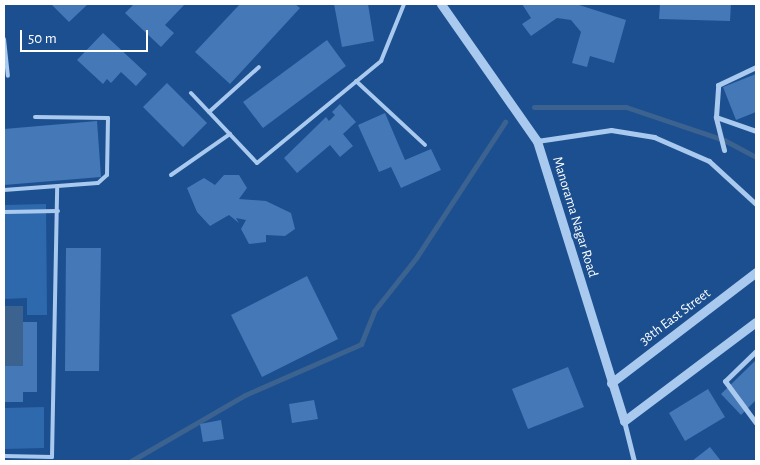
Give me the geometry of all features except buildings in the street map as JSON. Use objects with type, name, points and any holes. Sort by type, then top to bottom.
[{"type":"street","name":"Manorama Nagar Road","points":[[441,4],[537,141],[624,421],[634,461]]},
{"type":"street","points":[[724,150],[716,117],[718,85],[756,67]]},
{"type":"street","points":[[716,117],[756,131]]},
{"type":"street","points":[[537,141],[610,130],[654,137],[709,162],[756,204]]},
{"type":"street","name":"38th East Street","points":[[611,383],[756,272]]},
{"type":"street","points":[[624,421],[756,322]]},
{"type":"street","points":[[756,350],[725,381],[756,423]]},
{"type":"lane","points":[[191,93],[257,163],[381,62],[404,4]]},
{"type":"lane","points":[[4,39],[8,76]]},
{"type":"lane","points":[[209,112],[259,67]]},
{"type":"lane","points":[[356,81],[425,144]]},
{"type":"lane","points":[[4,190],[104,181],[111,123],[103,115],[35,117]]},
{"type":"lane","points":[[171,175],[230,134]]},
{"type":"lane","points":[[4,456],[52,459],[57,186]]},
{"type":"lane","points":[[4,212],[58,212]]},
{"type":"shaded area","points":[[46,204],[47,315],[27,315],[27,298],[4,299],[4,205]]},
{"type":"shaded area","points":[[4,306],[23,306],[23,366],[4,366]]},
{"type":"shaded area","points":[[44,407],[44,448],[4,449],[4,408]]},
{"type":"waterway","points":[[534,107],[626,107],[724,140],[756,157]]},
{"type":"waterway","points":[[131,461],[245,395],[361,344],[374,311],[416,258],[505,122]]}]
